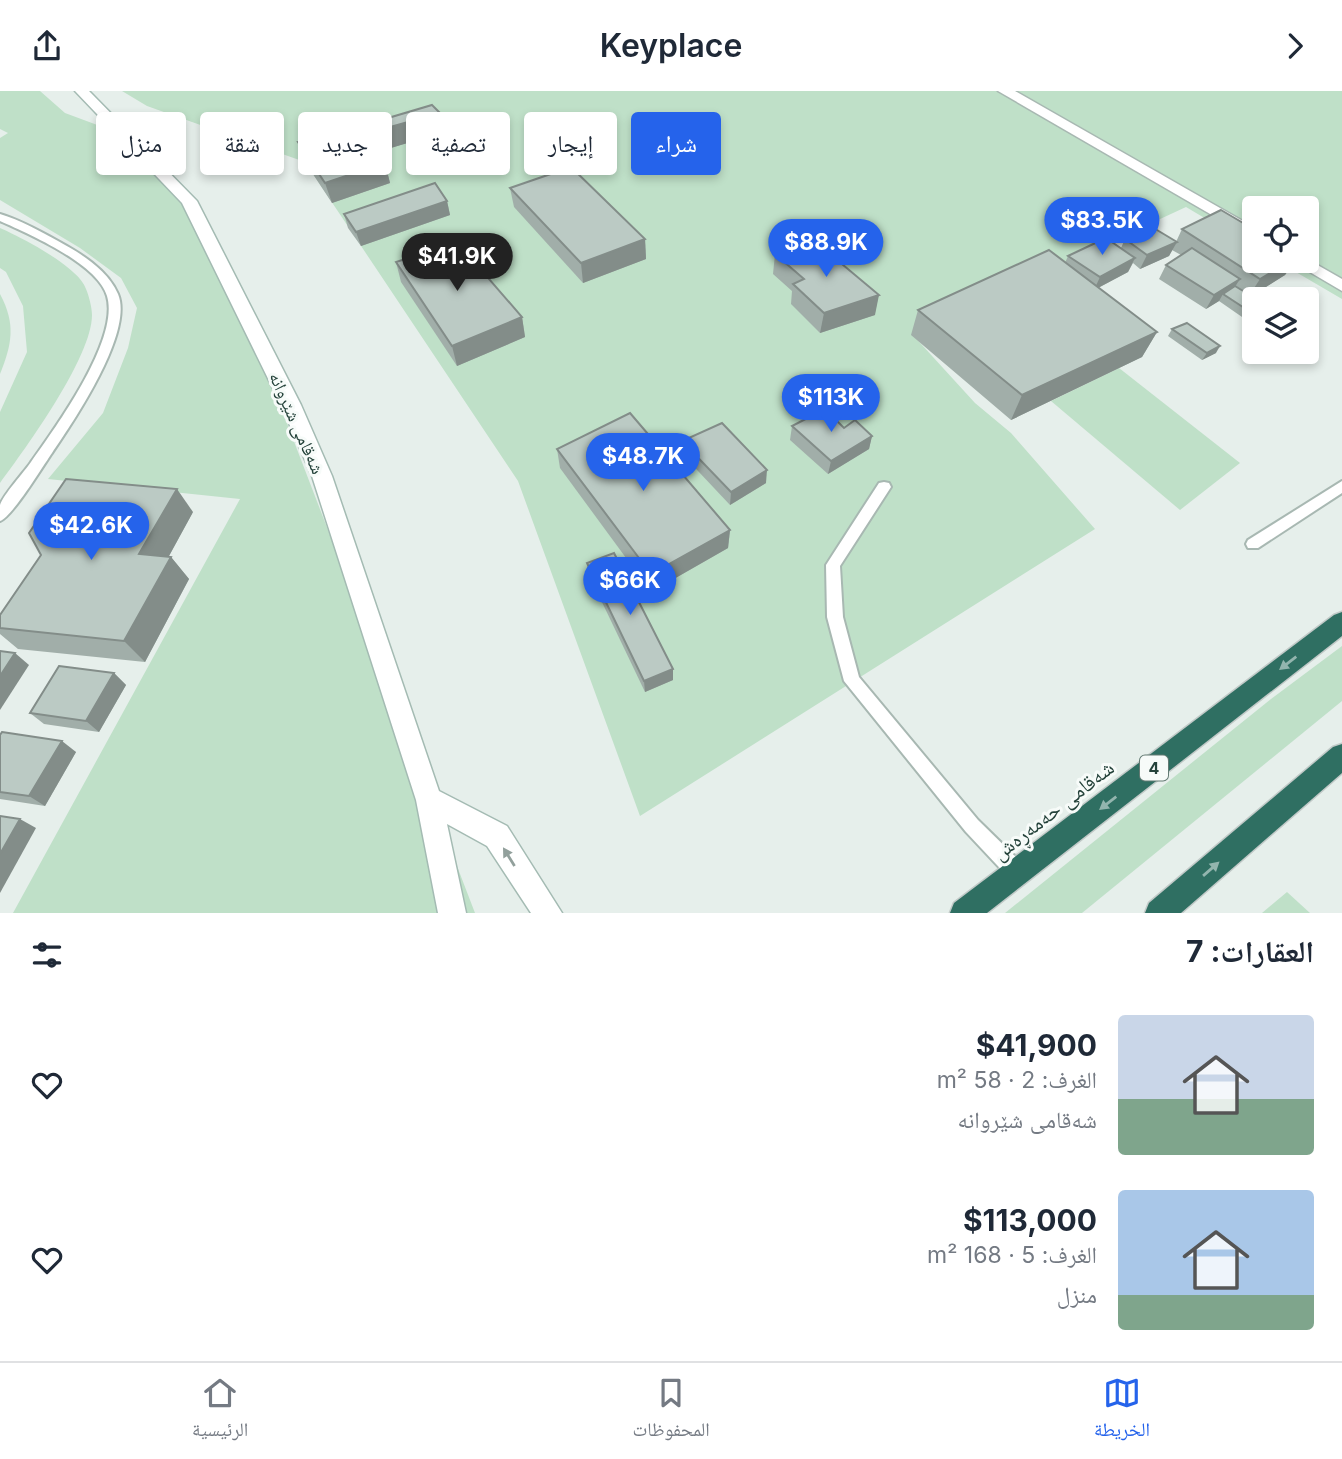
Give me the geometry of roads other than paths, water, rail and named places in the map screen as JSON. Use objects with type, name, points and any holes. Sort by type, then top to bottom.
[{"type":"highway","name":"شەقامی حەمەڕەش","points":[[964,913],[1342,622]]},
{"type":"highway","points":[[1159,913],[1342,756]]},
{"type":"street","name":"شەقامی شێروانە","points":[[82,91],[189,201],[292,405],[322,476],[429,800],[452,913]]},
{"type":"street","points":[[1005,91],[1242,228]]},
{"type":"street","points":[[1319,273],[1342,286]]},
{"type":"street","points":[[429,800],[497,836],[548,913]]},
{"type":"lane","points":[[0,217],[52,242],[85,264],[112,294],[115,310],[109,340],[83,391],[55,439],[0,515]]},
{"type":"lane","points":[[1252,544],[1342,486]]},
{"type":"lane","points":[[884,487],[832,565],[835,617],[852,681],[972,826],[1018,873]]}]
